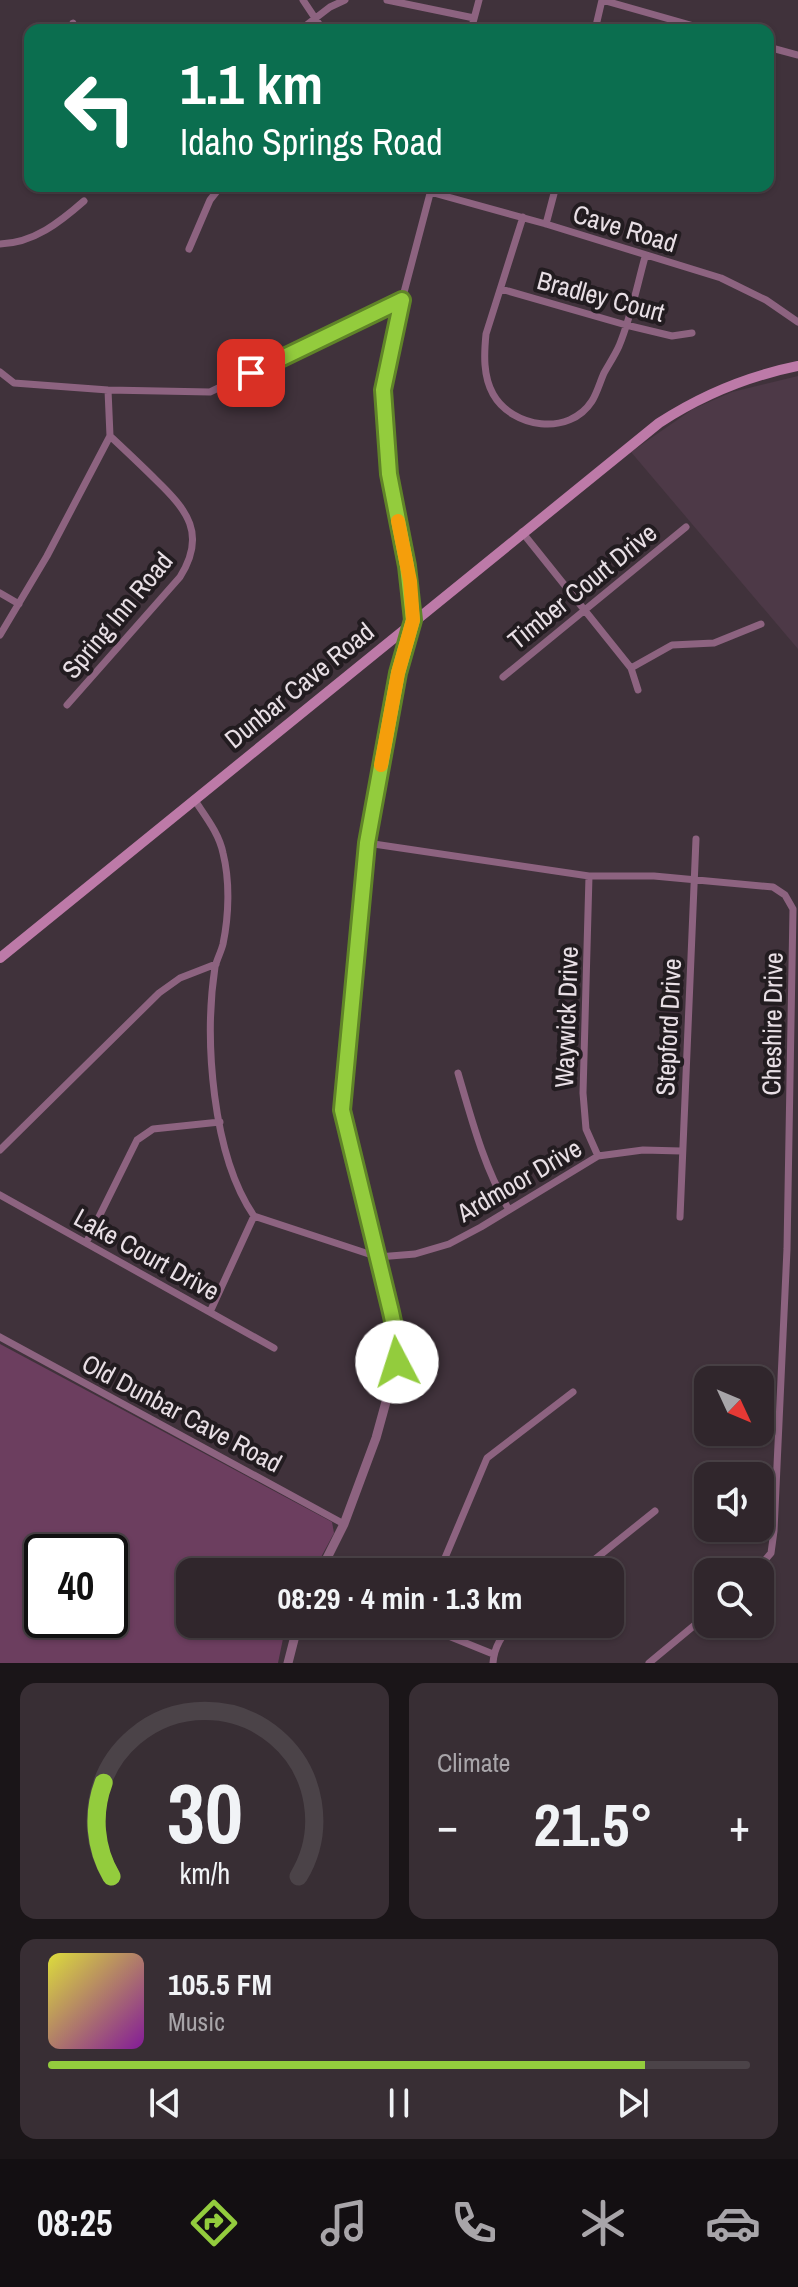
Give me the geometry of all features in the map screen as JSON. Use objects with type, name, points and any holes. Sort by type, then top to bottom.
[{"type":"main road","name":"Dunbar Cave Road","points":[[0,958],[413,620],[667,418],[735,383],[798,366]]},
{"type":"street","points":[[303,0],[319,24]]},
{"type":"street","points":[[308,24],[345,0]]},
{"type":"street","points":[[387,0],[474,18]]},
{"type":"street","points":[[472,24],[479,0]]},
{"type":"street","points":[[596,24],[602,0],[687,24]]},
{"type":"street","points":[[774,49],[798,55]]},
{"type":"street","points":[[189,249],[216,192]]},
{"type":"street","points":[[327,1558],[344,1524],[376,1438],[397,1362],[397,1340],[342,1110],[367,843],[398,673],[413,620],[407,566],[389,474],[383,390],[430,192]]},
{"type":"street","name":"Cave Road","points":[[441,192],[721,278],[766,300],[798,322]]},
{"type":"street","points":[[546,224],[554,192]]},
{"type":"street","points":[[0,244],[17,243],[56,225],[84,201]]},
{"type":"street","points":[[523,217],[486,334],[484,354],[486,377],[500,405],[513,415],[533,423],[549,425],[565,421],[579,414],[591,402],[619,347],[645,257]]},
{"type":"street","name":"Bradley Court","points":[[501,289],[672,336],[692,333]]},
{"type":"street","points":[[0,372],[14,383],[108,390],[210,392],[402,300]]},
{"type":"street","points":[[0,635],[47,556],[110,436],[108,390]]},
{"type":"street","name":"Spring Inn Road","points":[[67,705],[180,577],[192,553],[192,529],[181,504],[110,436]]},
{"type":"street","name":"Timber Court Drive","points":[[503,677],[686,527]]},
{"type":"street","points":[[522,532],[631,668],[638,690]]},
{"type":"street","points":[[0,593],[19,604]]},
{"type":"street","points":[[631,668],[672,645],[714,643],[761,624]]},
{"type":"street","points":[[194,799],[217,835],[226,870],[228,895],[223,944],[216,964],[209,1035],[220,1122],[234,1180],[254,1216],[378,1257]]},
{"type":"street","name":"Stepford Drive","points":[[680,1217],[696,839]]},
{"type":"street","name":"Cheshire Drive","points":[[367,843],[589,876],[654,876],[773,887],[785,895],[793,909],[787,1249],[774,1531],[771,1553],[767,1558]]},
{"type":"street","name":"Waywick Drive","points":[[589,876],[583,1093],[586,1129],[598,1156]]},
{"type":"street","points":[[0,1150],[159,993],[180,978],[216,964]]},
{"type":"street","points":[[458,1073],[481,1152],[493,1183],[509,1210]]},
{"type":"street","points":[[86,1243],[137,1140],[153,1129],[220,1122]]},
{"type":"street","name":"Ardmoor Drive","points":[[378,1257],[415,1254],[449,1244],[598,1156],[643,1150],[681,1151]]},
{"type":"street","name":"Lake Court Drive","points":[[0,1195],[274,1348]]},
{"type":"street","points":[[210,1312],[254,1216]]},
{"type":"street","name":"Old Dunbar Cave Road","points":[[0,1337],[344,1524]]},
{"type":"street","points":[[445,1558],[487,1458],[573,1392]]},
{"type":"street","points":[[596,1558],[655,1511]]},
{"type":"street","points":[[649,1663],[694,1626]]},
{"type":"street","points":[[288,1663],[294,1638]]},
{"type":"street","points":[[452,1638],[493,1659],[502,1638]]},
{"type":"shaded area","points":[[798,376],[798,649],[631,452],[693,409],[732,392]]},
{"type":"shaded area","points":[[0,1344],[332,1522],[334,1533],[321,1558],[176,1558],[176,1638],[283,1638],[278,1663],[0,1663]]},
{"type":"slow traffic","points":[[381,765],[398,673],[413,620],[410,581],[398,521]]},
{"type":"route","points":[[251,373],[402,300],[383,390],[389,474],[410,581],[413,620],[398,673],[367,843],[342,1110],[391,1312],[397,1340],[397,1362]]}]
